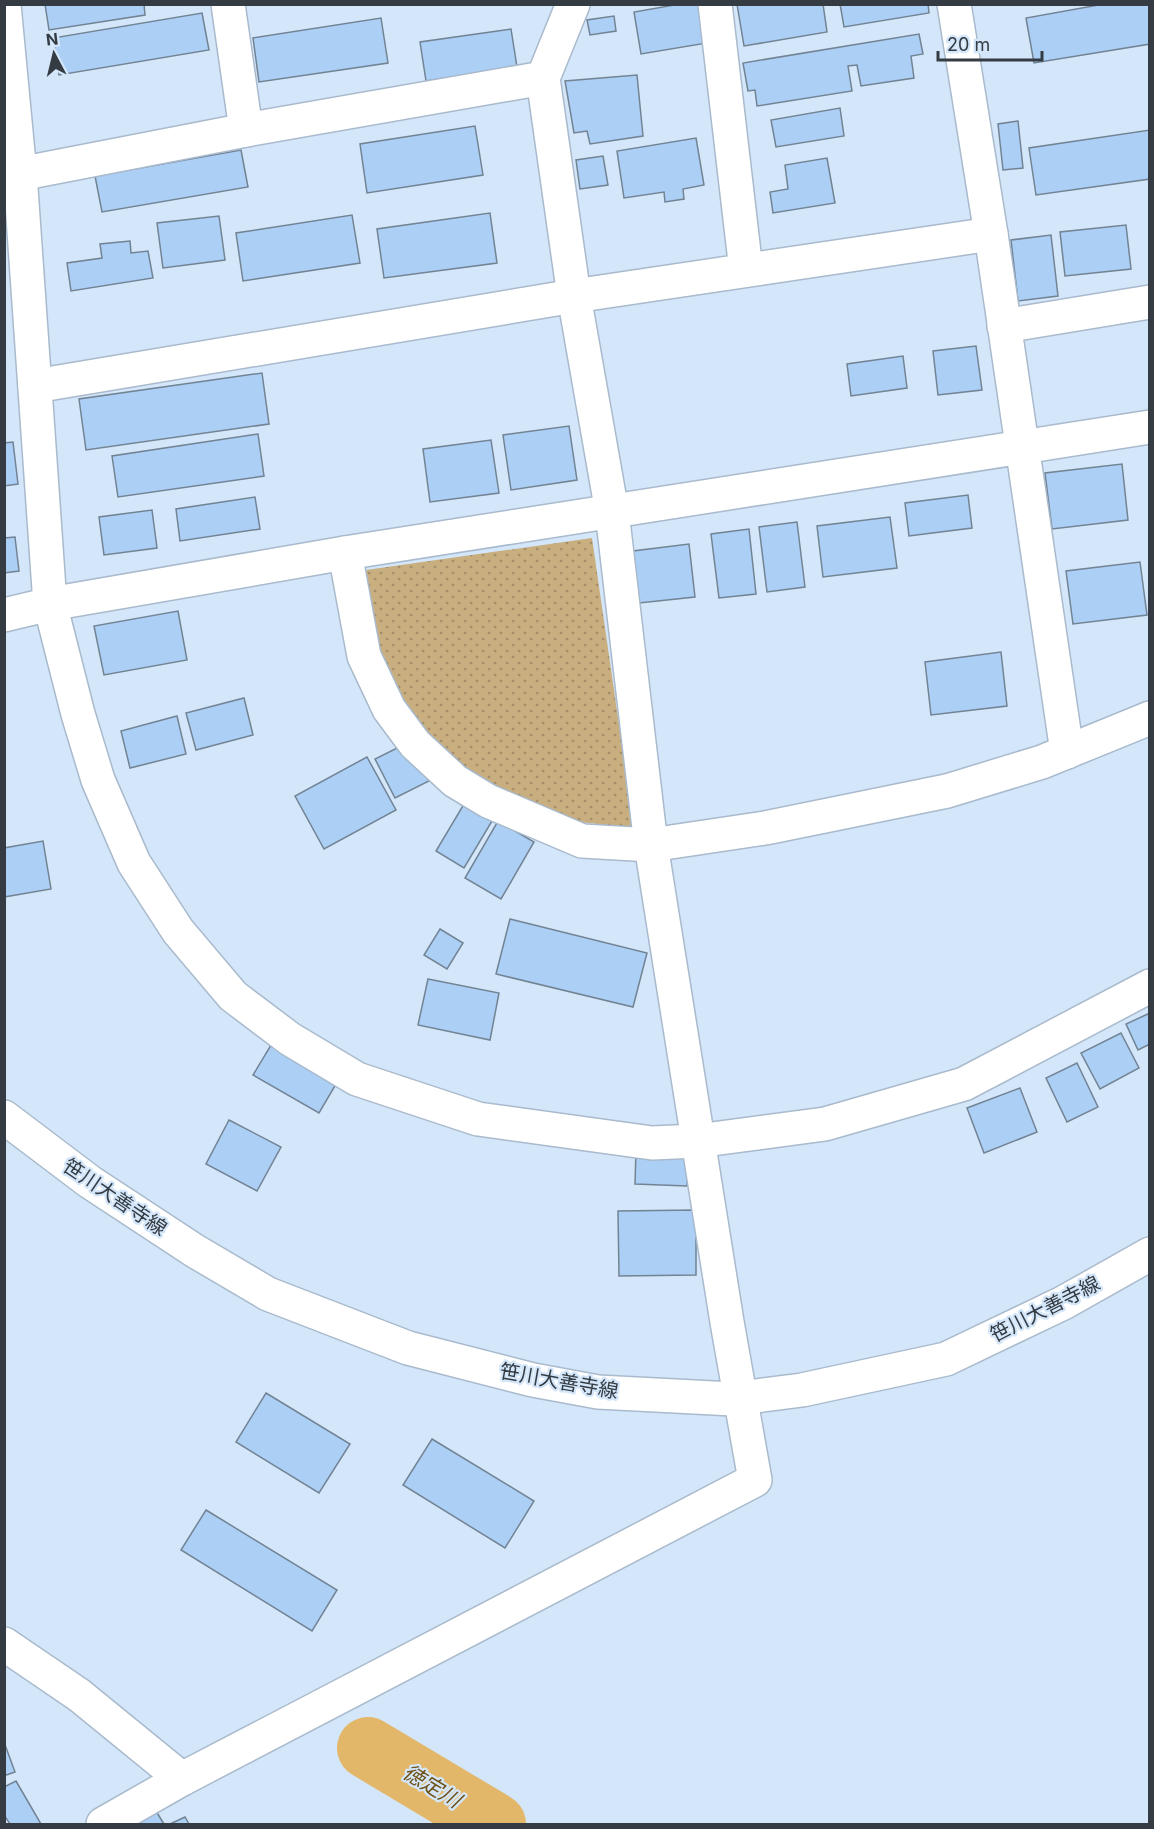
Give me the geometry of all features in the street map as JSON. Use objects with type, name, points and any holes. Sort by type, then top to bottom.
[{"type":"street","points":[[228,4],[246,130]]},
{"type":"street","points":[[103,1824],[182,1779],[755,1480],[697,1141],[651,844],[612,512],[574,296],[543,78],[573,4]]},
{"type":"street","points":[[715,4],[746,270]]},
{"type":"street","points":[[954,4],[991,234],[1067,752]]},
{"type":"street","points":[[4,5],[12,176],[35,386],[50,604],[78,714],[98,780],[134,863],[178,931],[233,996],[290,1039],[357,1079],[478,1119],[652,1143],[697,1141],[825,1124],[964,1084],[1149,986]]},
{"type":"street","points":[[12,176],[246,130],[543,78]]},
{"type":"street","points":[[35,386],[574,296],[991,234]]},
{"type":"street","points":[[1004,326],[1149,302]]},
{"type":"street","points":[[4,615],[50,604],[345,553],[1149,428]]},
{"type":"street","points":[[345,553],[364,656],[389,709],[416,744],[455,781],[488,801],[582,841],[651,844],[765,828],[946,791],[1042,762],[1149,718]]},
{"type":"street","name":"笹川大善寺線","points":[[4,1117],[90,1182],[195,1251],[268,1294],[408,1348],[533,1380],[598,1392],[733,1399],[802,1390],[946,1359],[1063,1303],[1149,1254]]},
{"type":"street","points":[[4,1644],[79,1695],[182,1779]]},
{"type":"shaded area","points":[[592,538],[634,828],[570,821],[486,786],[445,757],[399,708],[370,637],[366,570]]},
{"type":"building","points":[[45,4],[144,4],[145,15],[49,30]]},
{"type":"building","points":[[680,4],[700,4],[707,43],[641,54],[634,12]]},
{"type":"building","points":[[737,4],[823,4],[827,32],[744,46]]},
{"type":"building","points":[[840,4],[928,4],[929,13],[844,27]]},
{"type":"building","points":[[1104,4],[1150,4],[1150,44],[1034,63],[1026,18]]},
{"type":"building","points":[[202,13],[209,50],[59,75],[53,38]]},
{"type":"building","points":[[614,16],[616,31],[590,35],[587,20]]},
{"type":"building","points":[[381,18],[388,63],[259,82],[253,38]]},
{"type":"building","points":[[511,29],[517,67],[426,81],[420,42]]},
{"type":"building","points":[[919,34],[923,54],[911,56],[914,78],[861,86],[857,65],[848,66],[852,91],[757,106],[755,90],[748,91],[743,63]]},
{"type":"building","points":[[637,75],[643,136],[590,144],[587,131],[574,133],[565,81]]},
{"type":"building","points":[[840,108],[844,136],[776,147],[771,120]]},
{"type":"building","points":[[1018,121],[1023,168],[1003,170],[998,124]]},
{"type":"building","points":[[475,126],[483,175],[367,193],[360,144]]},
{"type":"building","points":[[1150,130],[1150,179],[1036,195],[1029,148]]},
{"type":"building","points":[[696,138],[704,185],[683,189],[684,199],[665,202],[664,192],[624,198],[617,151]]},
{"type":"building","points":[[241,150],[248,187],[102,212],[95,176]]},
{"type":"building","points":[[603,156],[608,185],[580,189],[576,160]]},
{"type":"building","points":[[827,158],[835,203],[773,213],[770,192],[788,189],[785,165]]},
{"type":"building","points":[[490,213],[497,263],[384,278],[377,229]]},
{"type":"building","points":[[352,215],[360,263],[243,281],[236,233]]},
{"type":"building","points":[[219,216],[225,260],[163,268],[157,223]]},
{"type":"building","points":[[1126,225],[1131,269],[1065,276],[1060,232]]},
{"type":"building","points":[[1051,235],[1058,296],[1018,301],[1011,240]]},
{"type":"building","points":[[130,241],[131,253],[148,251],[153,278],[71,291],[67,263],[102,258],[100,244]]},
{"type":"building","points":[[976,346],[982,390],[938,395],[933,351]]},
{"type":"building","points":[[903,356],[907,388],[851,396],[847,364]]},
{"type":"building","points":[[262,373],[269,424],[86,450],[79,399]]},
{"type":"building","points":[[569,426],[577,480],[511,490],[503,435]]},
{"type":"building","points":[[258,434],[264,476],[118,497],[112,456]]},
{"type":"building","points":[[491,440],[499,493],[430,502],[423,449]]},
{"type":"building","points":[[13,442],[18,484],[4,486],[4,443]]},
{"type":"building","points":[[1122,464],[1128,520],[1052,529],[1045,473]]},
{"type":"building","points":[[968,495],[972,528],[909,536],[905,503]]},
{"type":"building","points":[[255,497],[260,529],[180,541],[176,509]]},
{"type":"building","points":[[152,510],[157,548],[104,555],[99,517]]},
{"type":"building","points":[[890,517],[897,568],[823,577],[817,526]]},
{"type":"building","points":[[797,522],[805,587],[767,592],[759,527]]},
{"type":"building","points":[[749,529],[756,594],[719,598],[711,534]]},
{"type":"building","points":[[15,537],[19,571],[4,573],[4,538]]},
{"type":"building","points":[[689,544],[695,597],[639,603],[633,551]]},
{"type":"building","points":[[1140,562],[1147,615],[1073,624],[1066,571]]},
{"type":"building","points":[[178,611],[187,660],[104,675],[94,626]]},
{"type":"building","points":[[1001,652],[1007,706],[931,715],[925,662]]},
{"type":"building","points":[[244,698],[253,735],[196,750],[186,713]]},
{"type":"building","points":[[177,716],[186,754],[130,768],[121,731]]},
{"type":"building","points":[[409,742],[429,781],[395,798],[375,759]]},
{"type":"building","points":[[367,757],[396,810],[324,849],[295,796]]},
{"type":"building","points":[[464,804],[492,821],[464,868],[436,851]]},
{"type":"building","points":[[498,821],[534,842],[501,899],[465,878]]},
{"type":"building","points":[[43,841],[51,889],[4,897],[4,848]]},
{"type":"building","points":[[510,919],[647,953],[633,1007],[496,974]]},
{"type":"building","points":[[440,929],[463,943],[447,969],[424,955]]},
{"type":"building","points":[[428,979],[499,993],[490,1040],[418,1025]]},
{"type":"building","points":[[1150,1013],[1150,1044],[1138,1050],[1126,1024]]},
{"type":"building","points":[[1121,1033],[1139,1068],[1100,1089],[1081,1053]]},
{"type":"building","points":[[274,1040],[339,1079],[319,1113],[253,1075]]},
{"type":"building","points":[[1077,1063],[1098,1107],[1067,1122],[1046,1078]]},
{"type":"building","points":[[1020,1088],[1037,1132],[984,1153],[967,1108]]},
{"type":"building","points":[[229,1120],[281,1147],[257,1191],[206,1164]]},
{"type":"building","points":[[636,1151],[689,1153],[687,1186],[635,1184]]},
{"type":"building","points":[[696,1210],[696,1275],[619,1276],[618,1211]]},
{"type":"building","points":[[266,1393],[350,1444],[319,1493],[236,1442]]},
{"type":"building","points":[[432,1439],[534,1501],[505,1548],[403,1485]]},
{"type":"building","points":[[206,1510],[337,1590],[312,1631],[181,1550]]},
{"type":"building","points":[[4,1742],[15,1772],[6,1775],[4,1772]]},
{"type":"building","points":[[16,1781],[41,1824],[10,1824],[4,1815],[4,1787]]},
{"type":"building","points":[[156,1811],[164,1824],[133,1824]]},
{"type":"building","points":[[185,1817],[189,1824],[170,1824]]},
{"type":"waterway","name":"徳定川","points":[[368,1748],[495,1824]]}]
